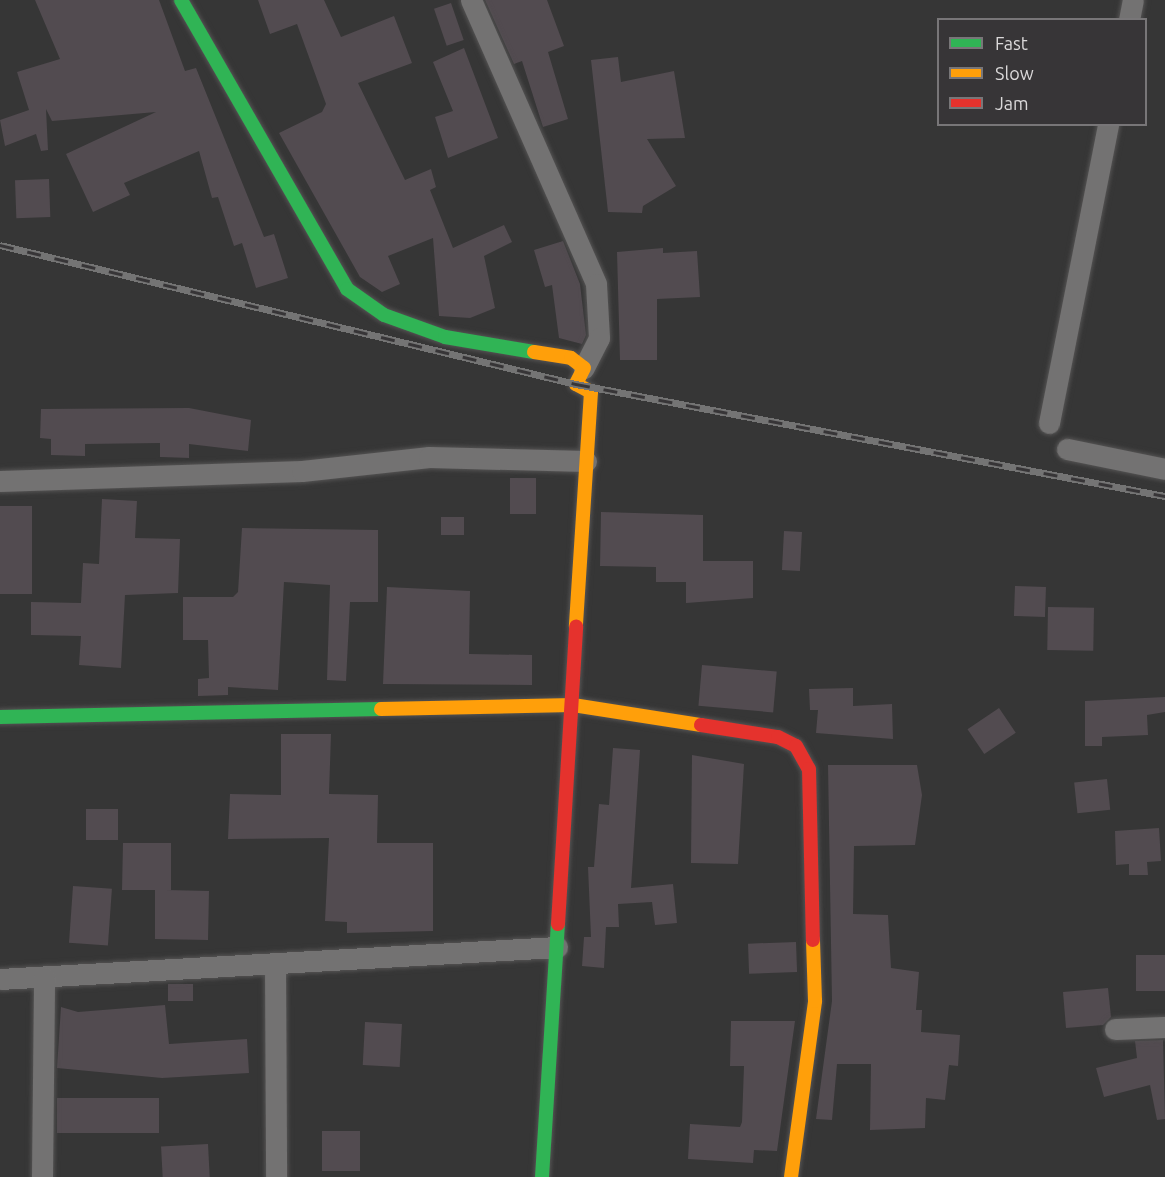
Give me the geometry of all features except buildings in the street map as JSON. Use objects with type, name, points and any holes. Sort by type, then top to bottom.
[{"type":"street","points":[[181,0],[347,289],[384,315],[445,337],[571,358],[584,368]]},
{"type":"street","points":[[471,0],[596,284],[599,338],[576,384],[591,392],[542,1177]]},
{"type":"street","points":[[1129,18],[1133,0]]},
{"type":"street","points":[[1049,423],[1108,126]]},
{"type":"street","points":[[1067,448],[1165,469]]},
{"type":"street","points":[[0,481],[302,471],[429,457],[586,461]]},
{"type":"street","points":[[0,717],[573,705],[778,737],[796,746],[809,769],[815,1001],[791,1177]]},
{"type":"street","points":[[0,979],[557,947]]},
{"type":"street","points":[[274,963],[276,1177]]},
{"type":"street","points":[[42,1177],[44,977]]},
{"type":"street","points":[[1115,1029],[1165,1027]]},
{"type":"railway","points":[[0,245],[576,384],[1165,496]]},
{"type":"traffic: fast","points":[[181,0],[347,289],[384,315],[445,337],[534,352]]},
{"type":"traffic: fast","points":[[0,717],[381,709]]},
{"type":"traffic: fast","points":[[542,1177],[558,924]]},
{"type":"traffic: slow","points":[[534,352],[571,358],[584,368],[576,384],[591,392],[576,627]]},
{"type":"traffic: slow","points":[[381,709],[573,705],[701,725]]},
{"type":"traffic: slow","points":[[791,1177],[815,1001],[813,940]]},
{"type":"traffic: jam","points":[[558,924],[576,627]]},
{"type":"traffic: jam","points":[[701,725],[778,737],[796,746],[809,769],[813,940]]}]
